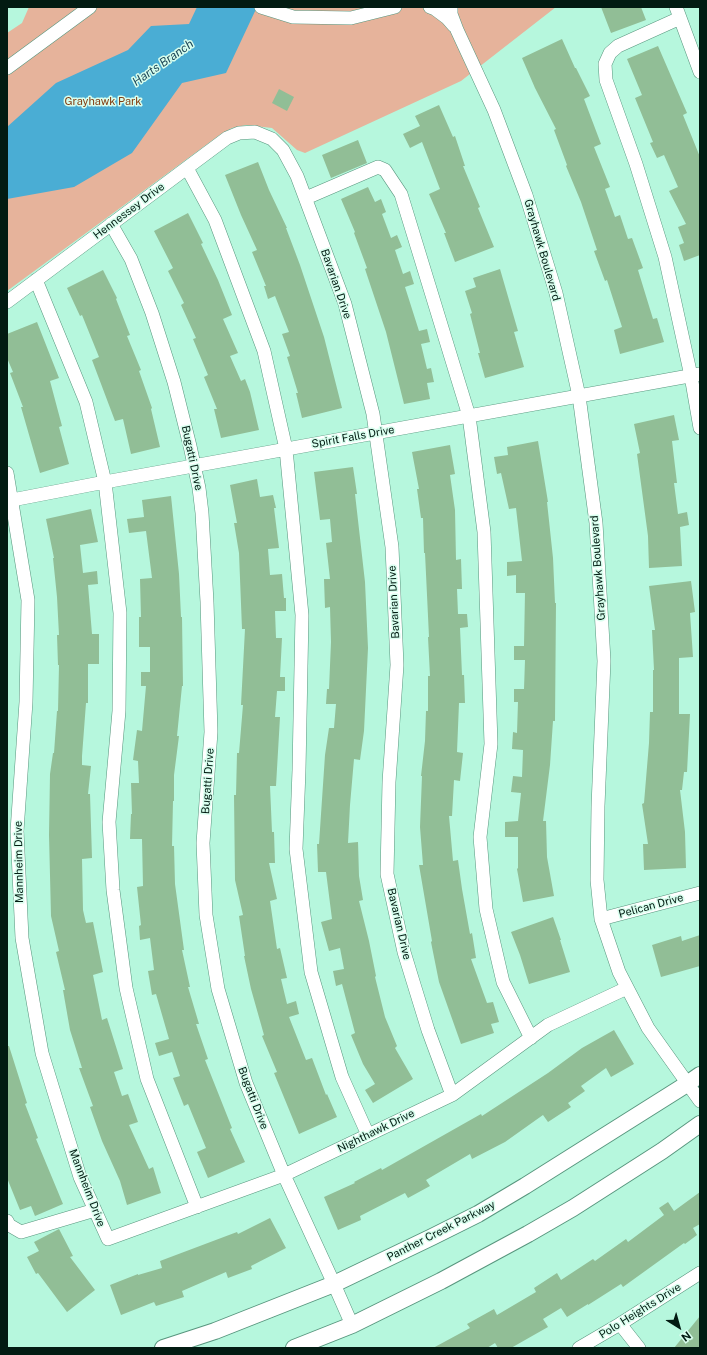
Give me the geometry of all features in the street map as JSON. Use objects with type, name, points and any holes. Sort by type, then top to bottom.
[{"type":"main road","name":"Panther Creek Parkway","points":[[163,1348],[215,1330],[334,1284],[478,1214],[694,1079]]},
{"type":"main road","points":[[294,1348],[352,1325],[442,1282],[573,1208],[662,1151],[700,1124]]},
{"type":"street","points":[[7,68],[90,7]]},
{"type":"street","points":[[261,7],[294,17],[351,18],[395,7]]},
{"type":"street","name":"Grayhawk Boulevard","points":[[430,7],[448,18],[457,30]]},
{"type":"street","name":"Grayhawk Boulevard","points":[[451,7],[451,14],[457,30],[494,110],[526,195],[556,293],[579,396],[596,523],[604,661],[598,806],[597,880],[601,919],[619,972],[648,1028],[694,1079],[700,1101]]},
{"type":"street","points":[[700,72],[678,10],[618,46],[610,53],[605,64],[606,80],[636,164],[665,257],[696,375],[700,428]]},
{"type":"street","name":"Hennessey Drive","points":[[7,302],[227,138],[239,133],[255,132]]},
{"type":"street","name":"Bavarian Drive","points":[[255,132],[272,139],[282,150],[297,176],[345,304],[373,414],[392,547],[397,665],[389,782],[387,874],[404,952],[428,1030],[452,1095]]},
{"type":"street","points":[[306,198],[378,167],[385,170],[402,194],[469,416],[484,540],[491,744],[480,837],[486,909],[504,982],[531,1038]]},
{"type":"street","points":[[187,168],[215,220],[264,351],[286,449],[302,615],[296,849],[311,972],[342,1077],[368,1135]]},
{"type":"street","name":"Bugatti Drive","points":[[111,224],[131,260],[152,313],[174,382],[194,466],[201,507],[207,602],[211,732],[204,843],[206,915],[218,989],[246,1083],[284,1175],[352,1325]]},
{"type":"street","points":[[36,280],[86,402],[105,482],[120,613],[119,711],[109,822],[114,890],[125,980],[147,1079],[197,1207]]},
{"type":"street","name":"Spirit Falls Drive","points":[[10,501],[105,482],[696,375]]},
{"type":"street","name":"Mannheim Drive","points":[[7,473],[10,501],[28,600],[26,702],[13,867],[22,938],[42,1053],[80,1176],[108,1239]]},
{"type":"street","name":"Pelican Drive","points":[[601,919],[700,893]]},
{"type":"street","name":"Nighthawk Drive","points":[[108,1239],[284,1175],[452,1095],[548,1025],[627,988]]},
{"type":"street","points":[[7,1221],[9,1225],[21,1232],[95,1210]]},
{"type":"street","name":"Polo Heights Drive","points":[[579,1348],[620,1324],[700,1273]]},
{"type":"street","points":[[620,1324],[639,1348]]},
{"type":"green space","name":"Grayhawk Park","points":[[29,7],[556,7],[461,81],[305,153],[297,150],[272,128],[246,125],[232,128],[221,134],[7,291],[7,33],[22,23]]},
{"type":"water","name":"Harts Branch","points":[[197,7],[257,7],[226,73],[182,83],[132,153],[74,187],[7,199],[7,127],[56,83],[128,50],[151,26],[189,24]]},
{"type":"building","points":[[601,7],[641,7],[646,20],[611,33]]},
{"type":"building","points":[[562,39],[590,96],[584,99],[601,144],[594,147],[610,187],[605,189],[615,217],[620,215],[628,239],[632,238],[643,268],[638,270],[653,319],[657,318],[664,342],[620,354],[614,330],[622,327],[607,280],[605,281],[594,251],[597,250],[581,202],[566,166],[567,165],[554,130],[556,129],[535,88],[522,58]]},
{"type":"building","points":[[658,46],[687,113],[683,115],[700,157],[700,255],[684,261],[679,245],[684,243],[678,227],[686,224],[669,191],[678,187],[664,155],[657,158],[650,143],[653,142],[635,98],[642,95],[627,59]]},
{"type":"building","points":[[279,89],[294,97],[287,111],[272,103]]},
{"type":"building","points":[[439,105],[453,137],[455,136],[465,166],[463,166],[480,207],[478,208],[494,247],[455,262],[444,233],[446,233],[429,194],[440,189],[422,142],[410,148],[403,134],[420,126],[415,116]]},
{"type":"building","points":[[358,140],[367,163],[331,178],[322,155]]},
{"type":"building","points":[[258,162],[287,228],[300,265],[324,337],[342,408],[302,418],[296,393],[298,393],[287,357],[290,356],[282,334],[289,332],[275,296],[268,299],[264,286],[266,286],[252,252],[257,250],[225,175]]},
{"type":"building","points":[[368,187],[375,202],[381,199],[386,212],[382,214],[391,238],[397,235],[402,247],[395,250],[403,274],[410,271],[414,284],[405,287],[419,331],[427,329],[430,342],[421,344],[427,369],[431,368],[434,382],[427,383],[430,399],[404,404],[386,332],[365,269],[367,268],[354,233],[355,232],[341,199]]},
{"type":"building","points":[[188,213],[203,243],[201,244],[232,315],[223,319],[238,353],[230,356],[241,381],[245,379],[250,392],[259,430],[221,438],[214,409],[217,409],[204,377],[208,375],[193,339],[196,338],[181,305],[184,303],[168,271],[173,268],[154,231]]},
{"type":"building","points":[[500,269],[518,331],[514,332],[524,367],[485,378],[470,314],[472,313],[465,291],[476,287],[473,278]]},
{"type":"building","points":[[103,270],[117,298],[116,299],[130,335],[127,336],[141,370],[139,371],[152,408],[160,447],[131,454],[123,419],[115,421],[92,360],[99,357],[82,315],[80,316],[67,288]]},
{"type":"building","points":[[37,322],[59,378],[50,381],[62,426],[59,427],[69,464],[40,473],[21,407],[23,407],[10,373],[13,372],[7,358],[7,334]]},
{"type":"building","points":[[674,415],[679,440],[672,441],[677,483],[674,483],[678,514],[687,512],[689,525],[680,527],[682,566],[649,568],[648,536],[637,454],[640,453],[634,424]]},
{"type":"building","points":[[538,441],[548,502],[556,603],[555,721],[553,721],[550,765],[543,821],[546,821],[547,857],[554,896],[523,902],[517,869],[518,837],[505,837],[505,822],[518,821],[521,793],[511,792],[513,776],[522,777],[523,750],[512,749],[513,732],[517,733],[518,702],[514,702],[514,689],[524,689],[525,660],[514,660],[514,646],[524,646],[525,593],[516,593],[516,575],[507,576],[507,562],[522,561],[516,508],[509,509],[501,473],[497,474],[494,457],[508,455],[507,447]]},
{"type":"building","points":[[450,445],[455,474],[450,475],[455,510],[456,560],[461,559],[462,589],[457,589],[458,614],[467,614],[468,627],[460,628],[465,703],[459,703],[457,752],[463,753],[460,781],[454,780],[452,816],[449,816],[453,861],[458,860],[470,934],[472,933],[476,958],[471,959],[487,1003],[493,1002],[499,1022],[491,1024],[494,1033],[461,1044],[439,982],[419,865],[423,865],[420,827],[421,776],[425,741],[426,711],[428,711],[428,676],[430,676],[423,518],[421,518],[417,489],[419,489],[412,452]]},
{"type":"building","points":[[353,467],[365,582],[368,648],[364,731],[360,760],[354,759],[348,843],[358,842],[359,876],[363,900],[359,901],[385,1017],[397,1046],[395,1048],[413,1079],[373,1103],[365,1090],[375,1084],[363,1064],[351,1035],[355,1033],[342,984],[336,986],[333,971],[344,969],[340,948],[329,951],[321,922],[332,919],[326,872],[318,872],[317,844],[319,844],[325,755],[329,728],[334,728],[336,704],[326,704],[327,689],[329,689],[331,642],[330,607],[325,608],[324,579],[330,579],[326,543],[332,542],[330,519],[320,520],[314,472]]},
{"type":"building","points":[[257,479],[260,497],[273,495],[276,508],[274,508],[279,548],[268,549],[270,575],[282,574],[284,598],[286,598],[286,611],[275,611],[276,638],[282,638],[280,677],[285,677],[285,691],[277,691],[275,717],[280,717],[276,786],[270,786],[275,863],[269,863],[277,899],[270,901],[277,949],[280,948],[287,978],[281,979],[287,1004],[296,1001],[299,1014],[289,1017],[306,1060],[312,1058],[326,1095],[327,1094],[337,1117],[299,1134],[274,1073],[277,1072],[262,1036],[264,1035],[251,989],[244,956],[239,916],[243,915],[235,880],[234,795],[236,795],[237,753],[239,753],[243,705],[241,705],[245,629],[242,629],[239,553],[234,523],[237,523],[230,485]]},
{"type":"building","points":[[171,496],[182,617],[183,686],[174,775],[172,846],[174,846],[175,884],[184,950],[182,950],[190,987],[188,987],[199,1024],[196,1024],[208,1059],[205,1060],[232,1128],[230,1129],[245,1162],[208,1178],[197,1152],[206,1148],[188,1104],[184,1106],[173,1078],[180,1076],[172,1052],[159,1056],[155,1043],[169,1039],[156,994],[152,995],[148,971],[154,970],[150,938],[140,940],[139,926],[141,925],[137,887],[143,886],[142,839],[130,839],[132,814],[131,783],[139,783],[138,761],[133,760],[137,730],[142,731],[146,686],[141,686],[141,672],[150,672],[150,647],[139,647],[139,617],[141,617],[140,579],[152,578],[146,531],[129,533],[127,519],[144,517],[142,500]]},
{"type":"building","points":[[91,509],[98,542],[80,545],[83,573],[97,571],[98,584],[88,585],[92,634],[99,634],[99,664],[88,664],[88,703],[86,703],[82,756],[82,765],[91,766],[88,794],[90,794],[92,858],[82,859],[83,910],[86,923],[93,922],[103,972],[93,975],[102,1020],[107,1018],[123,1069],[114,1072],[122,1096],[128,1094],[138,1122],[129,1125],[149,1169],[153,1167],[161,1193],[127,1205],[120,1181],[102,1141],[90,1107],[93,1106],[79,1068],[82,1068],[70,1030],[63,990],[65,990],[56,952],[59,951],[51,916],[49,835],[50,774],[54,753],[58,711],[59,665],[57,635],[59,635],[54,558],[46,519]]},
{"type":"building","points":[[691,581],[695,612],[690,613],[693,657],[679,658],[679,714],[690,714],[687,772],[684,772],[682,790],[680,790],[685,832],[686,868],[644,870],[643,844],[648,844],[642,804],[644,803],[650,712],[653,712],[654,670],[652,630],[655,630],[649,586]]},
{"type":"building","points":[[553,917],[570,972],[529,984],[511,932]]},
{"type":"building","points":[[700,935],[700,966],[661,977],[652,945],[681,936],[682,941]]},
{"type":"building","points":[[614,1030],[634,1064],[611,1077],[606,1068],[581,1086],[585,1091],[568,1103],[571,1107],[548,1122],[543,1115],[505,1142],[472,1159],[470,1154],[426,1180],[430,1186],[408,1198],[405,1193],[360,1216],[361,1220],[338,1230],[324,1197],[355,1183],[354,1182],[381,1168],[382,1170],[481,1114],[482,1116],[548,1073],[582,1048]]},
{"type":"building","points":[[7,1046],[9,1046],[27,1103],[25,1104],[38,1138],[36,1139],[63,1204],[35,1216],[31,1206],[20,1210],[7,1178]]},
{"type":"building","points":[[700,1192],[700,1224],[693,1228],[697,1235],[623,1287],[621,1284],[567,1317],[561,1308],[543,1319],[548,1327],[511,1348],[498,1348],[495,1343],[487,1348],[433,1348],[470,1328],[467,1324],[494,1309],[497,1315],[536,1292],[534,1288],[557,1273],[561,1280],[593,1259],[595,1261],[626,1239],[628,1242],[664,1215],[659,1208],[668,1202],[674,1211]]},
{"type":"building","points":[[270,1218],[286,1248],[251,1266],[252,1269],[228,1278],[226,1272],[182,1291],[184,1297],[156,1306],[154,1302],[121,1315],[110,1285],[138,1274],[162,1268],[160,1261],[237,1232],[238,1234]]},
{"type":"building","points":[[59,1229],[73,1256],[70,1257],[95,1290],[67,1312],[38,1273],[36,1274],[27,1257],[39,1251],[34,1242]]},
{"type":"building","points":[[700,1316],[700,1348],[674,1348]]}]
